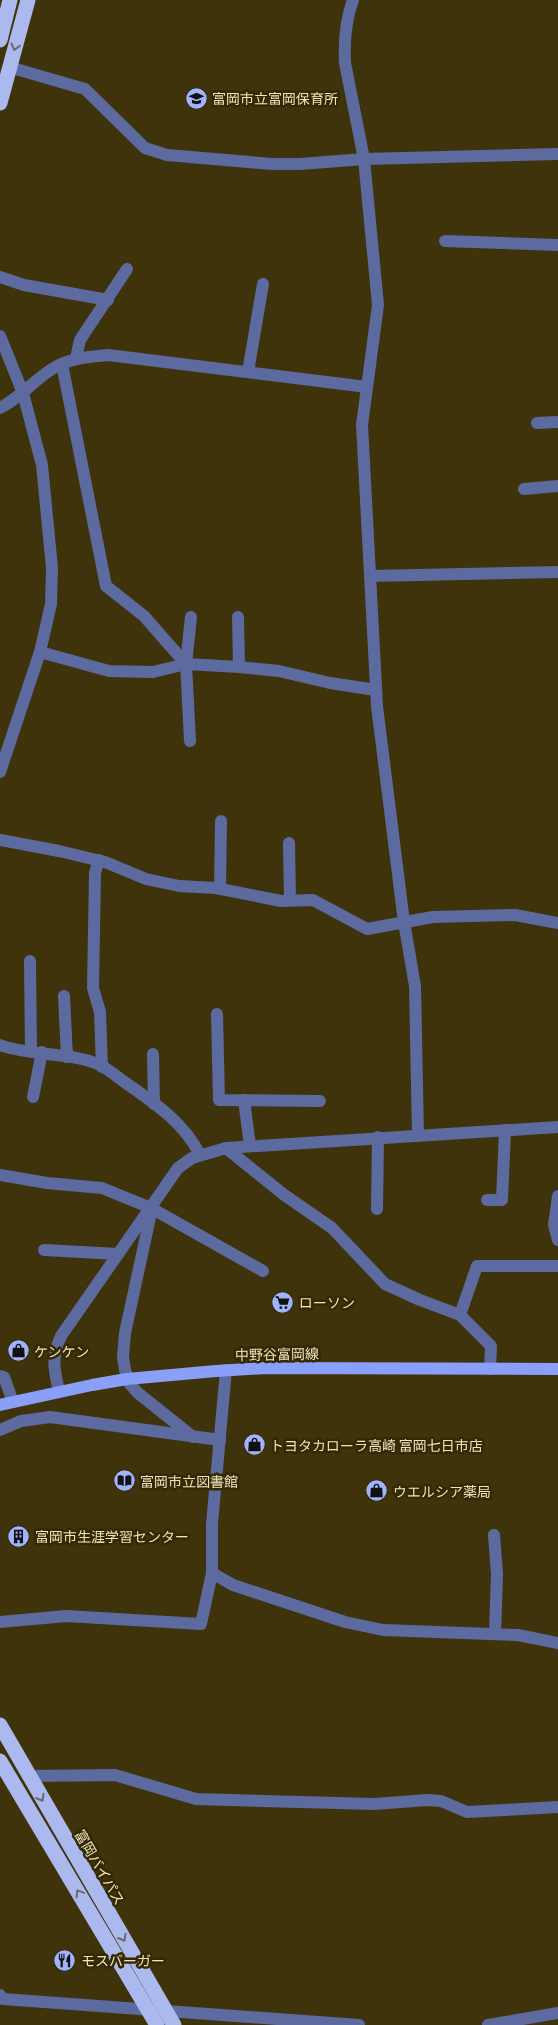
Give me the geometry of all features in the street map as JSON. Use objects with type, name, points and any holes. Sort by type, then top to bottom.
[{"type":"highway","points":[[0,40],[10,0]]},
{"type":"highway","points":[[0,103],[28,0]]},
{"type":"highway","name":"富岡バイパス","points":[[0,1725],[170,2018]]},
{"type":"highway","points":[[0,1761],[157,2025]]},
{"type":"main road","name":"中野谷富岡線","points":[[0,1405],[59,1391],[127,1379],[226,1370],[266,1368],[558,1369]]},
{"type":"street","points":[[353,0],[349,9],[345,57],[364,159],[378,305],[362,425],[376,690],[404,922],[415,986],[418,1135]]},
{"type":"street","points":[[9,67],[85,89],[145,148],[167,155],[272,164],[300,164],[364,159],[558,154]]},
{"type":"street","points":[[445,241],[558,245]]},
{"type":"street","points":[[76,358],[80,340],[127,270]]},
{"type":"street","points":[[0,277],[24,286],[108,300]]},
{"type":"street","points":[[248,372],[263,284]]},
{"type":"street","points":[[0,336],[23,393],[42,465],[52,568],[51,604],[40,652],[0,772]]},
{"type":"street","points":[[0,408],[62,364],[76,358],[108,355],[367,386]]},
{"type":"street","points":[[62,364],[106,586],[144,616],[186,664]]},
{"type":"street","points":[[537,423],[558,422]]},
{"type":"street","points":[[524,489],[558,486]]},
{"type":"street","points":[[370,576],[558,572]]},
{"type":"street","points":[[190,741],[186,664],[191,616]]},
{"type":"street","points":[[238,617],[239,667]]},
{"type":"street","points":[[40,652],[109,671],[153,672],[186,664],[239,667],[278,671],[330,684],[376,690]]},
{"type":"street","points":[[220,889],[221,821]]},
{"type":"street","points":[[0,840],[59,850],[99,860],[146,879],[179,886],[220,889],[281,901],[313,900],[367,929],[433,917],[515,915],[558,923]]},
{"type":"street","points":[[289,843],[290,900]]},
{"type":"street","points":[[99,860],[96,873],[93,988],[100,1012],[102,1067]]},
{"type":"street","points":[[30,961],[36,1052],[33,1097]]},
{"type":"street","points":[[64,996],[67,1057]]},
{"type":"street","points":[[217,1014],[219,1100],[320,1101]]},
{"type":"street","points":[[0,1045],[10,1049],[67,1057],[99,1064],[176,1121],[192,1139],[200,1155]]},
{"type":"street","points":[[153,1054],[154,1104]]},
{"type":"street","points":[[244,1100],[250,1146]]},
{"type":"street","points":[[59,1391],[53,1366],[56,1347],[61,1336],[168,1181],[178,1168],[200,1155],[226,1148],[250,1146],[558,1127]]},
{"type":"street","points":[[487,1200],[502,1200],[505,1130]]},
{"type":"street","points":[[377,1209],[378,1137]]},
{"type":"street","points":[[226,1148],[283,1194],[332,1228],[385,1284],[460,1315],[491,1346],[490,1369]]},
{"type":"street","points":[[0,1175],[47,1184],[102,1188],[151,1208],[263,1271]]},
{"type":"street","points":[[558,1196],[554,1225],[558,1240]]},
{"type":"street","points":[[151,1208],[124,1340],[123,1357],[127,1379],[138,1393],[193,1437]]},
{"type":"street","points":[[44,1250],[118,1254]]},
{"type":"street","points":[[460,1315],[477,1266],[558,1266]]},
{"type":"street","points":[[0,1622],[66,1616],[201,1624],[212,1573],[212,1524],[226,1370]]},
{"type":"street","points":[[0,1376],[4,1377],[13,1402]]},
{"type":"street","points":[[0,1430],[21,1421],[50,1417],[220,1440]]},
{"type":"street","points":[[494,1535],[497,1574],[494,1634]]},
{"type":"street","points":[[212,1573],[242,1588],[345,1622],[383,1630],[518,1635],[558,1643]]},
{"type":"street","points":[[28,1776],[115,1775],[196,1799],[374,1804],[427,1800],[441,1801],[466,1812],[558,1807]]},
{"type":"street","points":[[0,1995],[3,1998],[149,2010],[170,2018],[359,2025]]},
{"type":"street","points":[[488,2025],[558,2013]]},
{"type":"place","name":"富岡市立富岡保育所","points":[[196,98]]},
{"type":"place","name":"ローソン","points":[[283,1302]]},
{"type":"place","name":"ケンケン","points":[[18,1351]]},
{"type":"place","name":"トヨタカローラ高崎 富岡七日市店","points":[[254,1445]]},
{"type":"place","name":"富岡市立図書館","points":[[124,1481]]},
{"type":"place","name":"ウエルシア薬局","points":[[377,1491]]},
{"type":"place","name":"富岡市生涯学習センター","points":[[19,1536]]},
{"type":"place","name":"モスバーガー","points":[[65,1960]]}]
